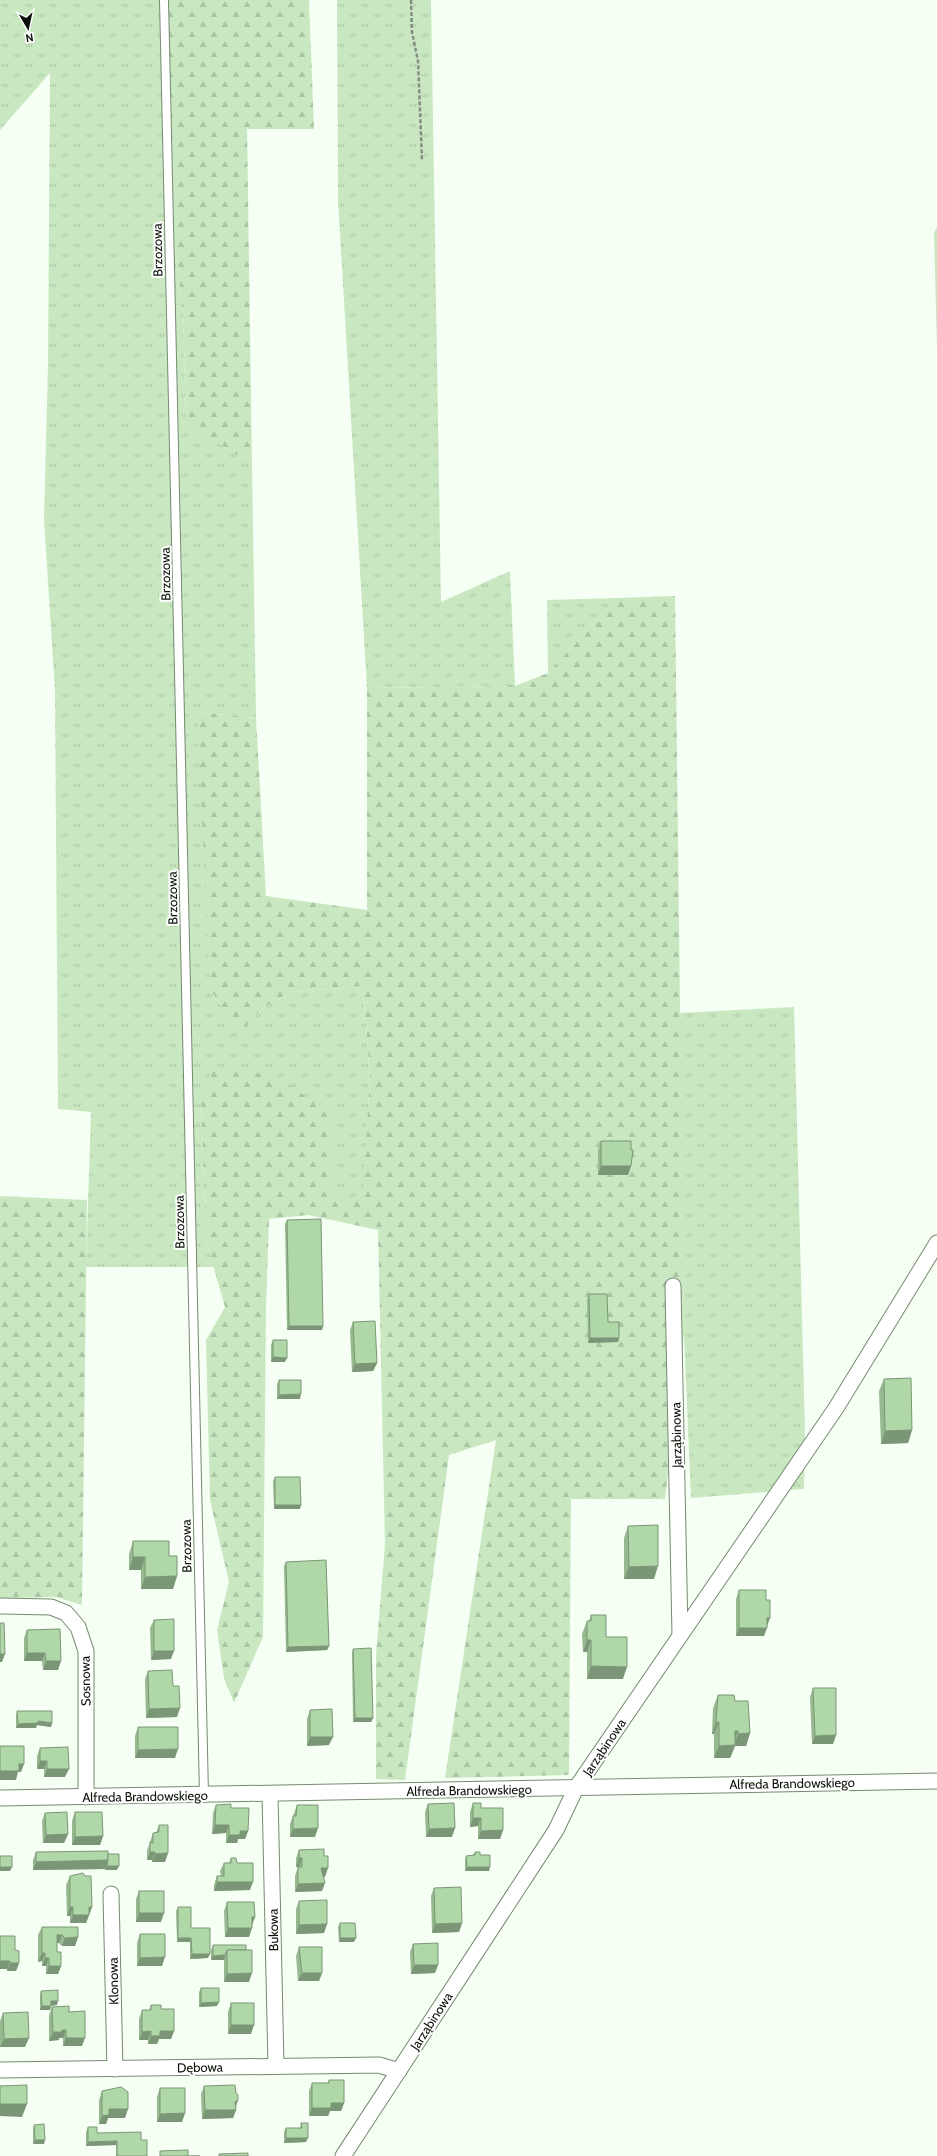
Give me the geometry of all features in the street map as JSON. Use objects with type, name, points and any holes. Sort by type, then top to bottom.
[{"type":"street","points":[[680,1635],[836,1408],[937,1243]]},
{"type":"street","name":"Jarząbinowa","points":[[343,2156],[556,1830],[576,1788],[680,1635],[673,1286]]},
{"type":"street","name":"Sosnowa","points":[[0,1606],[51,1607],[66,1613],[78,1627],[86,1651],[86,1797]]},
{"type":"street","name":"Alfreda Brandowskiego","points":[[0,1798],[937,1781]]},
{"type":"street","name":"Bukowa","points":[[270,1794],[276,2066]]},
{"type":"street","name":"Klonowa","points":[[111,1894],[115,2069]]},
{"type":"street","name":"Dębowa","points":[[0,2070],[379,2065],[398,2071]]},
{"type":"lane","name":"Brzozowa","points":[[164,0],[204,1795]]},
{"type":"path","points":[[411,0],[412,32],[418,61],[422,160]]},
{"type":"green space","points":[[0,0],[164,0],[162,142],[183,312],[186,422],[252,464],[256,718],[197,712],[238,1035],[264,1007],[293,992],[363,986],[370,1077],[363,1201],[332,1202],[331,1112],[201,1098],[206,1241],[214,1267],[86,1267],[91,1112],[58,1109],[55,691],[44,520],[48,364],[50,73],[0,130]]},
{"type":"green space","points":[[164,0],[309,0],[314,129],[247,129],[252,464],[186,423],[183,312],[162,142]]},
{"type":"green space","points":[[337,0],[431,0],[441,602],[510,571],[515,686],[367,688],[338,200]]},
{"type":"green space","points":[[937,227],[937,347],[934,233]]},
{"type":"green space","points":[[675,596],[684,1335],[665,1499],[571,1499],[569,1775],[445,1778],[496,1440],[449,1455],[405,1780],[376,1779],[376,1655],[385,1544],[378,1230],[308,1215],[269,1219],[266,1307],[263,1637],[234,1703],[224,1678],[217,1630],[229,1582],[210,1500],[206,1340],[225,1307],[206,1241],[201,1098],[213,1065],[273,1076],[332,1112],[332,1201],[362,1201],[370,1077],[363,986],[293,992],[264,1007],[238,1035],[210,988],[197,712],[256,718],[266,896],[367,910],[367,688],[515,686],[548,673],[617,598]]},
{"type":"green space","points":[[617,598],[548,673],[547,600]]},
{"type":"green space","points":[[794,1007],[805,1433],[804,1489],[691,1498],[684,1335],[679,1013]]},
{"type":"green space","points":[[0,1196],[87,1200],[82,1605],[56,1597],[0,1598]]},
{"type":"building","points":[[601,1141],[631,1141],[631,1150],[633,1150],[631,1166],[601,1166]]},
{"type":"building","points":[[321,1219],[323,1326],[289,1326],[287,1220]]},
{"type":"building","points":[[589,1294],[607,1294],[608,1322],[619,1322],[619,1338],[590,1338]]},
{"type":"building","points":[[375,1321],[377,1363],[355,1364],[353,1322]]},
{"type":"building","points":[[273,1340],[287,1340],[287,1358],[273,1357]]},
{"type":"building","points":[[911,1378],[912,1430],[885,1431],[884,1379]]},
{"type":"building","points":[[279,1380],[301,1380],[301,1394],[279,1395]]},
{"type":"building","points":[[275,1477],[300,1477],[301,1505],[275,1505]]},
{"type":"building","points":[[658,1525],[658,1566],[629,1567],[628,1526]]},
{"type":"building","points":[[133,1541],[169,1541],[169,1556],[177,1556],[177,1576],[145,1577],[145,1557],[133,1557]]},
{"type":"building","points":[[326,1560],[329,1646],[288,1647],[286,1562]]},
{"type":"building","points":[[739,1590],[766,1590],[766,1600],[770,1600],[770,1618],[767,1618],[767,1628],[739,1628]]},
{"type":"building","points":[[591,1615],[606,1615],[606,1637],[627,1637],[627,1667],[591,1666],[591,1640],[587,1640],[587,1621],[591,1621]]},
{"type":"building","points":[[174,1619],[174,1651],[154,1651],[154,1620]]},
{"type":"building","points":[[0,1623],[4,1623],[5,1654],[0,1654]]},
{"type":"building","points":[[60,1629],[61,1661],[46,1661],[45,1653],[27,1653],[27,1630]]},
{"type":"building","points":[[371,1648],[373,1718],[355,1718],[353,1649]]},
{"type":"building","points":[[172,1670],[173,1686],[179,1686],[180,1708],[149,1709],[148,1671]]},
{"type":"building","points":[[813,1688],[836,1688],[836,1735],[815,1736]]},
{"type":"building","points":[[718,1695],[734,1695],[735,1701],[748,1701],[750,1733],[738,1734],[738,1731],[735,1731],[735,1745],[719,1746],[719,1722],[716,1722]]},
{"type":"building","points":[[332,1709],[333,1737],[310,1737],[310,1710]]},
{"type":"building","points":[[17,1711],[52,1711],[52,1723],[38,1721],[38,1723],[18,1724]]},
{"type":"building","points":[[138,1727],[178,1727],[178,1749],[138,1750]]},
{"type":"building","points":[[0,1746],[24,1746],[24,1764],[19,1764],[19,1771],[0,1771]]},
{"type":"building","points":[[68,1747],[69,1769],[47,1769],[47,1761],[40,1761],[40,1748]]},
{"type":"building","points":[[454,1803],[455,1828],[429,1829],[428,1804]]},
{"type":"building","points":[[473,1803],[481,1803],[481,1808],[503,1808],[503,1830],[481,1831],[481,1818],[473,1818]]},
{"type":"building","points":[[231,1804],[231,1808],[249,1808],[248,1831],[240,1831],[240,1835],[229,1835],[229,1825],[215,1825],[216,1805]]},
{"type":"building","points":[[297,1805],[318,1805],[318,1828],[293,1829],[293,1816],[296,1816]]},
{"type":"building","points":[[67,1812],[68,1834],[46,1835],[45,1813]]},
{"type":"building","points":[[75,1812],[102,1812],[103,1836],[75,1837]]},
{"type":"building","points":[[159,1825],[168,1825],[168,1853],[155,1854],[155,1852],[150,1852],[150,1842],[153,1843],[153,1833],[159,1832]]},
{"type":"building","points":[[324,1849],[324,1856],[328,1856],[328,1868],[321,1868],[325,1883],[298,1884],[298,1867],[302,1867],[302,1858],[299,1858],[299,1850]]},
{"type":"building","points":[[108,1851],[108,1860],[36,1862],[36,1852]]},
{"type":"building","points":[[475,1852],[480,1852],[480,1855],[490,1855],[490,1867],[467,1867],[466,1856],[475,1855]]},
{"type":"building","points":[[108,1854],[119,1854],[119,1866],[107,1866]]},
{"type":"building","points":[[0,1856],[12,1856],[12,1867],[0,1867]]},
{"type":"building","points":[[231,1858],[236,1858],[237,1863],[253,1863],[253,1882],[217,1882],[217,1876],[224,1876],[224,1863],[231,1863]]},
{"type":"building","points":[[83,1873],[85,1876],[91,1876],[92,1907],[89,1907],[89,1915],[73,1915],[73,1907],[70,1907],[70,1876]]},
{"type":"building","points":[[461,1887],[462,1923],[435,1924],[434,1888]]},
{"type":"building","points":[[139,1891],[164,1891],[164,1913],[139,1913]]},
{"type":"building","points":[[327,1900],[327,1924],[299,1925],[299,1901]]},
{"type":"building","points":[[227,1902],[254,1902],[255,1917],[252,1917],[252,1928],[228,1928]]},
{"type":"building","points":[[178,1907],[191,1907],[191,1928],[210,1928],[210,1954],[192,1954],[191,1938],[178,1938]]},
{"type":"building","points":[[340,1923],[355,1923],[356,1938],[340,1938]]},
{"type":"building","points":[[42,1927],[78,1927],[78,1937],[65,1938],[62,1935],[57,1935],[57,1952],[61,1952],[61,1966],[49,1966],[49,1958],[45,1958],[45,1953],[42,1953]]},
{"type":"building","points":[[140,1934],[165,1934],[165,1957],[140,1958]]},
{"type":"building","points":[[0,1936],[15,1936],[15,1950],[19,1951],[19,1963],[0,1961]]},
{"type":"building","points":[[438,1943],[438,1965],[414,1965],[413,1944]]},
{"type":"building","points":[[213,1945],[246,1945],[246,1950],[227,1950],[225,1955],[213,1956]]},
{"type":"building","points":[[299,1947],[322,1947],[322,1973],[302,1973]]},
{"type":"building","points":[[227,1950],[252,1950],[252,1973],[227,1974]]},
{"type":"building","points":[[201,1988],[219,1988],[219,2002],[201,2003]]},
{"type":"building","points":[[58,1990],[58,2001],[51,2001],[51,2006],[42,2006],[41,1991]]},
{"type":"building","points":[[231,2003],[254,2003],[254,2025],[231,2025]]},
{"type":"building","points":[[151,2005],[161,2005],[161,2009],[174,2009],[174,2031],[160,2031],[160,2036],[151,2036],[151,2031],[142,2032],[142,2010],[151,2010]]},
{"type":"building","points":[[69,2006],[69,2012],[85,2011],[85,2038],[66,2038],[66,2030],[62,2030],[62,2032],[53,2032],[52,2007]]},
{"type":"building","points":[[28,2012],[29,2038],[4,2039],[3,2013]]},
{"type":"building","points":[[329,2080],[344,2080],[344,2103],[331,2103],[331,2108],[312,2108],[312,2083],[329,2083]]},
{"type":"building","points":[[27,2085],[27,2104],[0,2104],[0,2086]]},
{"type":"building","points":[[235,2085],[236,2093],[238,2095],[238,2100],[235,2102],[236,2110],[205,2110],[204,2086]]},
{"type":"building","points":[[121,2087],[128,2092],[128,2109],[109,2109],[109,2115],[102,2116],[102,2091]]},
{"type":"building","points":[[160,2088],[185,2088],[185,2113],[160,2114]]},
{"type":"building","points":[[301,2123],[308,2123],[308,2138],[286,2138],[286,2128],[302,2128]]},
{"type":"building","points":[[44,2124],[45,2140],[35,2140],[34,2125]]},
{"type":"building","points":[[88,2127],[97,2127],[97,2133],[141,2132],[141,2140],[147,2140],[147,2156],[117,2156],[117,2141],[88,2142]]},
{"type":"building","points":[[188,2150],[188,2156],[160,2156],[160,2151]]},
{"type":"building","points":[[248,2153],[248,2156],[219,2156],[219,2154]]}]
